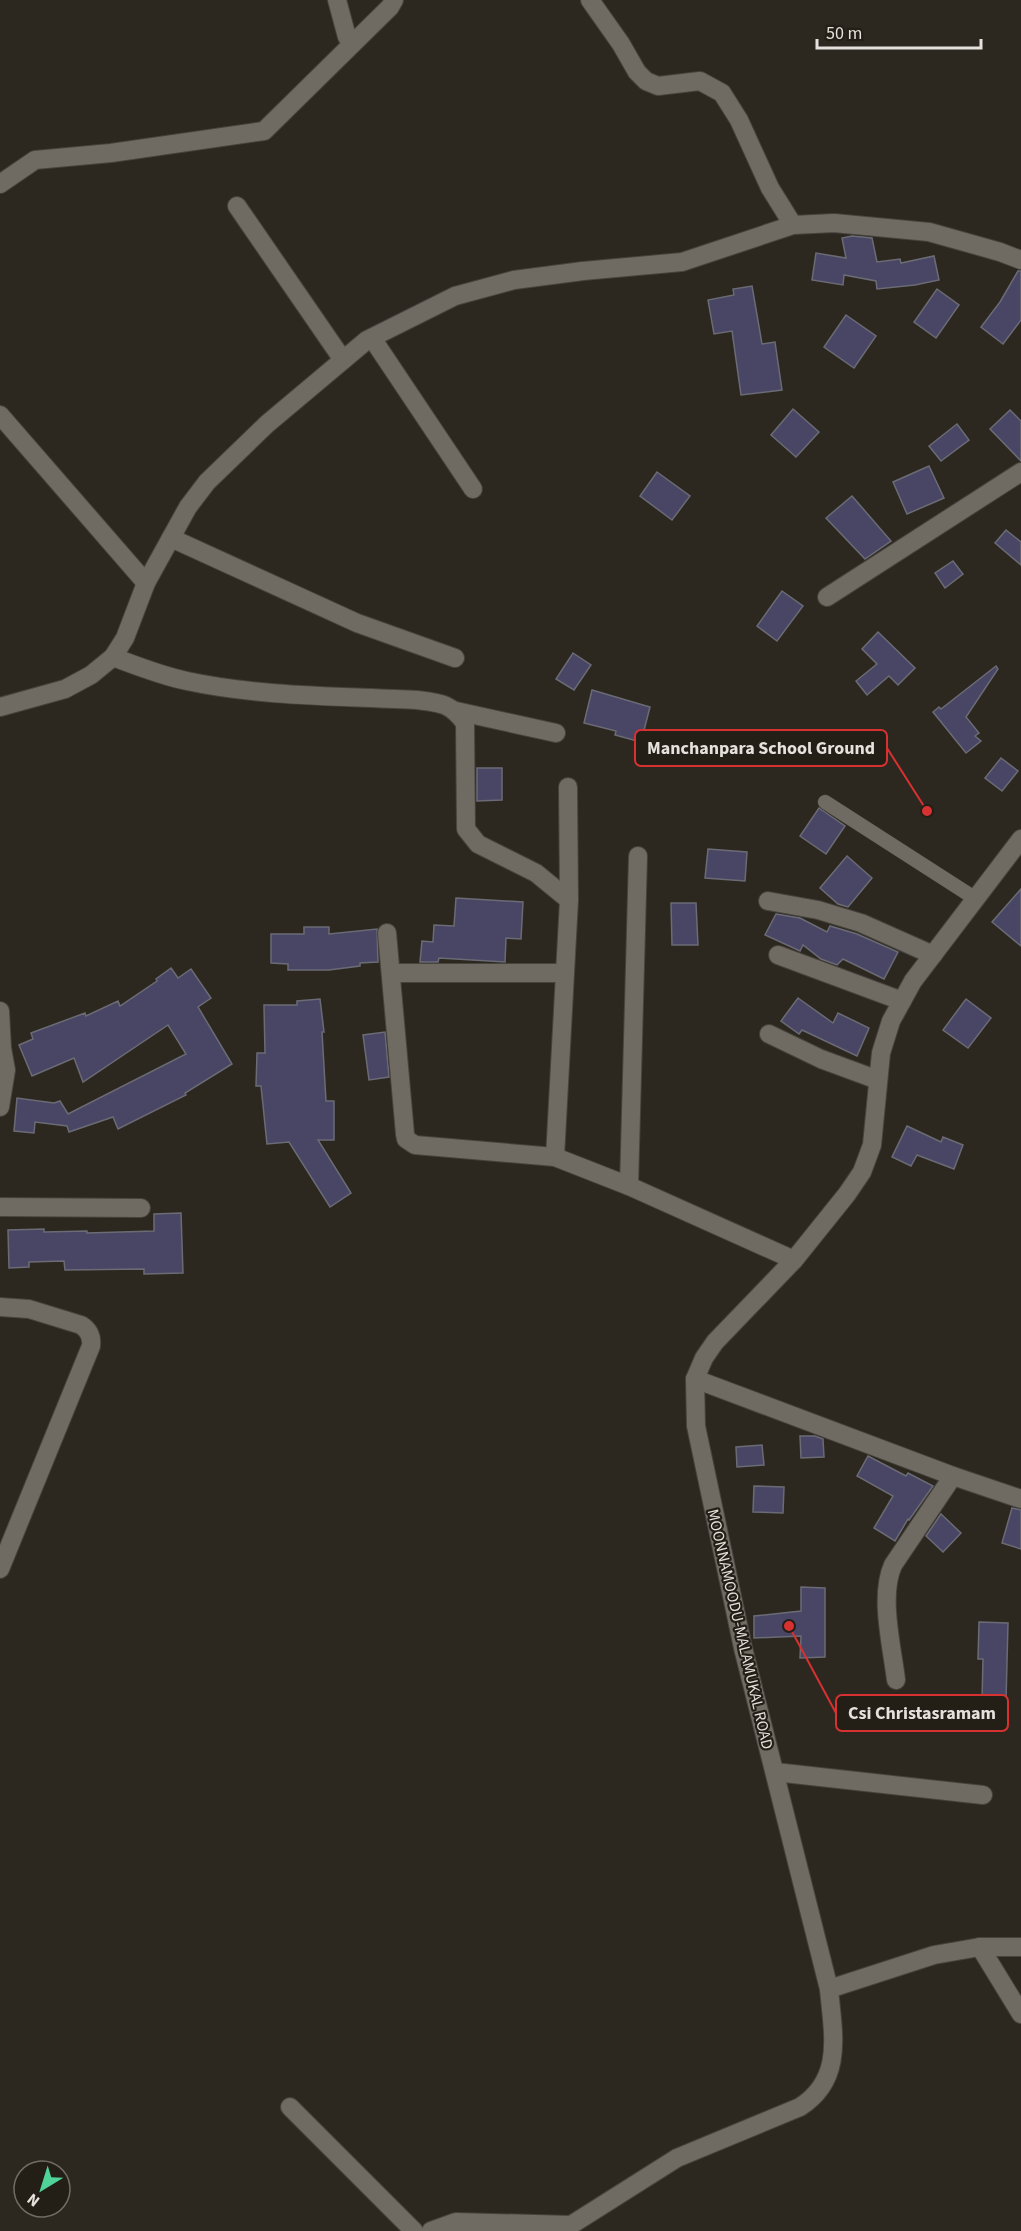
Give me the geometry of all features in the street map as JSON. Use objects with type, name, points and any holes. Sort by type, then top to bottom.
[{"type":"street","points":[[337,0],[348,37]]},
{"type":"street","points":[[0,184],[35,160],[111,153],[264,131],[390,7],[394,0]]},
{"type":"street","points":[[590,0],[621,44],[637,72],[646,81],[658,86],[700,81],[722,93],[739,120],[770,188],[793,225]]},
{"type":"street","points":[[237,206],[343,360]]},
{"type":"street","points":[[0,707],[65,689],[91,675],[113,657],[125,638],[146,583],[188,507],[207,483],[267,424],[367,340],[455,296],[514,280],[682,262],[793,225],[834,223],[928,232],[1021,260]]},
{"type":"street","points":[[372,338],[473,489]]},
{"type":"street","points":[[0,415],[146,583]]},
{"type":"street","points":[[827,597],[1021,472]]},
{"type":"street","points":[[171,538],[357,623],[455,658]]},
{"type":"street","points":[[113,657],[188,681],[276,692],[441,703],[456,711],[556,733]]},
{"type":"street","points":[[456,711],[465,723],[466,830],[478,844],[536,873],[569,900]]},
{"type":"street","points":[[555,1158],[569,900],[568,787]]},
{"type":"street","name":"MOONNAMOODU-MALAMUKAL ROAD","points":[[431,2231],[456,2222],[572,2225],[677,2158],[800,2107],[821,2090],[832,2068],[833,2034],[830,1989],[743,1648],[696,1426],[695,1379],[699,1367],[715,1341],[794,1260],[848,1194],[862,1172],[872,1145],[880,1053],[891,1021],[913,981],[1021,839]]},
{"type":"street","points":[[628,1186],[638,856]]},
{"type":"street","points":[[768,901],[818,910],[861,923],[933,955]]},
{"type":"street","points":[[387,933],[406,1139],[415,1145],[555,1158],[628,1186],[794,1260]]},
{"type":"street","points":[[777,955],[902,1001]]},
{"type":"street","points":[[392,973],[565,973]]},
{"type":"street","points":[[0,1011],[1,1048],[6,1070],[0,1107]]},
{"type":"street","points":[[769,1034],[821,1059],[878,1080]]},
{"type":"street","points":[[0,1207],[141,1208]]},
{"type":"street","points":[[0,1306],[29,1309],[81,1325],[92,1340],[0,1569]]},
{"type":"street","points":[[695,1379],[953,1476],[1021,1498]]},
{"type":"street","points":[[896,1680],[886,1602],[888,1576],[893,1565],[953,1476]]},
{"type":"street","points":[[775,1772],[983,1795]]},
{"type":"street","points":[[980,1947],[1021,2014]]},
{"type":"street","points":[[830,1989],[934,1955],[980,1947],[1021,1947]]},
{"type":"street","points":[[290,2107],[414,2231]]},
{"type":"lane","points":[[825,802],[976,899]]},
{"type":"building","points":[[852,236],[872,238],[877,262],[900,259],[901,263],[934,256],[939,280],[877,289],[876,281],[844,275],[843,285],[812,280],[816,253],[846,258],[842,238]]},
{"type":"building","points":[[1018,271],[1021,271],[1021,320],[1003,344],[981,327],[1000,302]]},
{"type":"building","points":[[752,286],[762,344],[775,342],[782,390],[741,395],[732,331],[714,334],[708,300],[734,295],[733,289]]},
{"type":"building","points":[[937,289],[959,305],[936,338],[914,322]]},
{"type":"building","points":[[846,315],[876,336],[854,368],[824,347]]},
{"type":"building","points":[[793,409],[819,432],[796,457],[771,435]]},
{"type":"building","points":[[1010,410],[1021,421],[1021,461],[990,429]]},
{"type":"building","points":[[957,424],[969,440],[941,461],[929,446]]},
{"type":"building","points":[[929,466],[944,498],[907,514],[893,482]]},
{"type":"building","points":[[657,472],[690,496],[672,520],[640,496]]},
{"type":"building","points":[[852,496],[891,541],[865,559],[826,518]]},
{"type":"building","points":[[1006,530],[1021,542],[1021,565],[995,543]]},
{"type":"building","points":[[953,561],[963,574],[945,588],[935,573]]},
{"type":"building","points":[[782,591],[803,606],[777,641],[757,626]]},
{"type":"building","points":[[878,632],[915,668],[898,685],[889,676],[867,695],[856,681],[877,664],[862,649]]},
{"type":"building","points":[[573,653],[591,665],[574,690],[556,679]]},
{"type":"building","points":[[996,666],[998,669],[966,717],[979,733],[975,736],[981,741],[966,753],[933,712],[939,707],[941,709]]},
{"type":"building","points":[[592,690],[650,707],[641,742],[615,735],[616,731],[584,723]]},
{"type":"building","points":[[1001,758],[1018,771],[1002,791],[985,778]]},
{"type":"building","points":[[477,768],[502,768],[502,800],[477,801]]},
{"type":"building","points":[[819,808],[845,826],[826,854],[800,836]]},
{"type":"building","points":[[708,849],[747,852],[745,881],[705,878]]},
{"type":"building","points":[[847,856],[872,878],[848,907],[838,904],[820,888]]},
{"type":"building","points":[[1021,889],[1021,946],[992,922]]},
{"type":"building","points":[[456,898],[523,902],[521,939],[506,938],[505,962],[439,958],[438,962],[420,962],[422,941],[433,942],[434,925],[454,926]]},
{"type":"building","points":[[671,903],[696,903],[698,945],[672,945]]},
{"type":"building","points":[[776,914],[800,918],[827,932],[830,926],[857,934],[898,952],[884,979],[843,959],[837,965],[821,959],[803,945],[800,951],[765,935]]},
{"type":"building","points":[[304,927],[329,927],[329,934],[377,929],[378,962],[360,963],[360,966],[329,970],[288,970],[288,964],[271,963],[271,934],[304,934]]},
{"type":"building","points":[[171,968],[178,978],[191,969],[211,998],[198,1007],[232,1064],[185,1093],[186,1095],[118,1129],[113,1117],[69,1132],[67,1126],[35,1122],[34,1133],[14,1131],[17,1098],[54,1103],[60,1101],[68,1114],[186,1054],[168,1025],[83,1082],[74,1058],[32,1076],[19,1045],[33,1039],[31,1033],[85,1013],[86,1016],[118,1001],[120,1006],[157,981],[156,979]]},
{"type":"building","points":[[798,998],[833,1023],[838,1013],[869,1028],[857,1056],[802,1030],[799,1034],[781,1021]]},
{"type":"building","points":[[320,999],[324,1032],[322,1032],[326,1101],[334,1101],[334,1140],[318,1140],[351,1193],[330,1207],[289,1142],[267,1144],[261,1086],[256,1086],[257,1053],[265,1053],[264,1005],[297,1005],[297,1001]]},
{"type":"building","points":[[966,999],[991,1018],[968,1048],[943,1030]]},
{"type":"building","points":[[385,1032],[389,1077],[369,1080],[363,1035]]},
{"type":"building","points":[[907,1126],[941,1142],[943,1137],[963,1145],[954,1169],[917,1155],[911,1166],[892,1157]]},
{"type":"building","points":[[181,1213],[183,1273],[144,1274],[144,1269],[65,1270],[64,1261],[29,1262],[29,1267],[9,1268],[8,1230],[44,1229],[44,1232],[87,1231],[87,1233],[154,1231],[154,1214]]},
{"type":"building","points":[[800,1436],[815,1436],[823,1439],[824,1457],[801,1458]]},
{"type":"building","points":[[762,1445],[764,1465],[737,1467],[736,1447]]},
{"type":"building","points":[[868,1456],[906,1476],[908,1473],[933,1486],[908,1519],[895,1541],[874,1528],[893,1496],[857,1476]]},
{"type":"building","points":[[754,1486],[784,1487],[783,1513],[753,1512]]},
{"type":"building","points":[[1012,1508],[1021,1510],[1021,1549],[1002,1543]]},
{"type":"building","points":[[941,1514],[961,1533],[943,1552],[926,1536]]},
{"type":"building","points":[[801,1587],[825,1588],[825,1657],[800,1658],[801,1636],[754,1638],[754,1616],[801,1611]]},
{"type":"building","points":[[979,1622],[1008,1623],[1006,1701],[982,1701],[983,1659],[978,1659]]},
{"type":"place","name":"Manchanpara School Ground","points":[[927,811]]},
{"type":"place","name":"Csi Christasramam","points":[[789,1626]]}]
